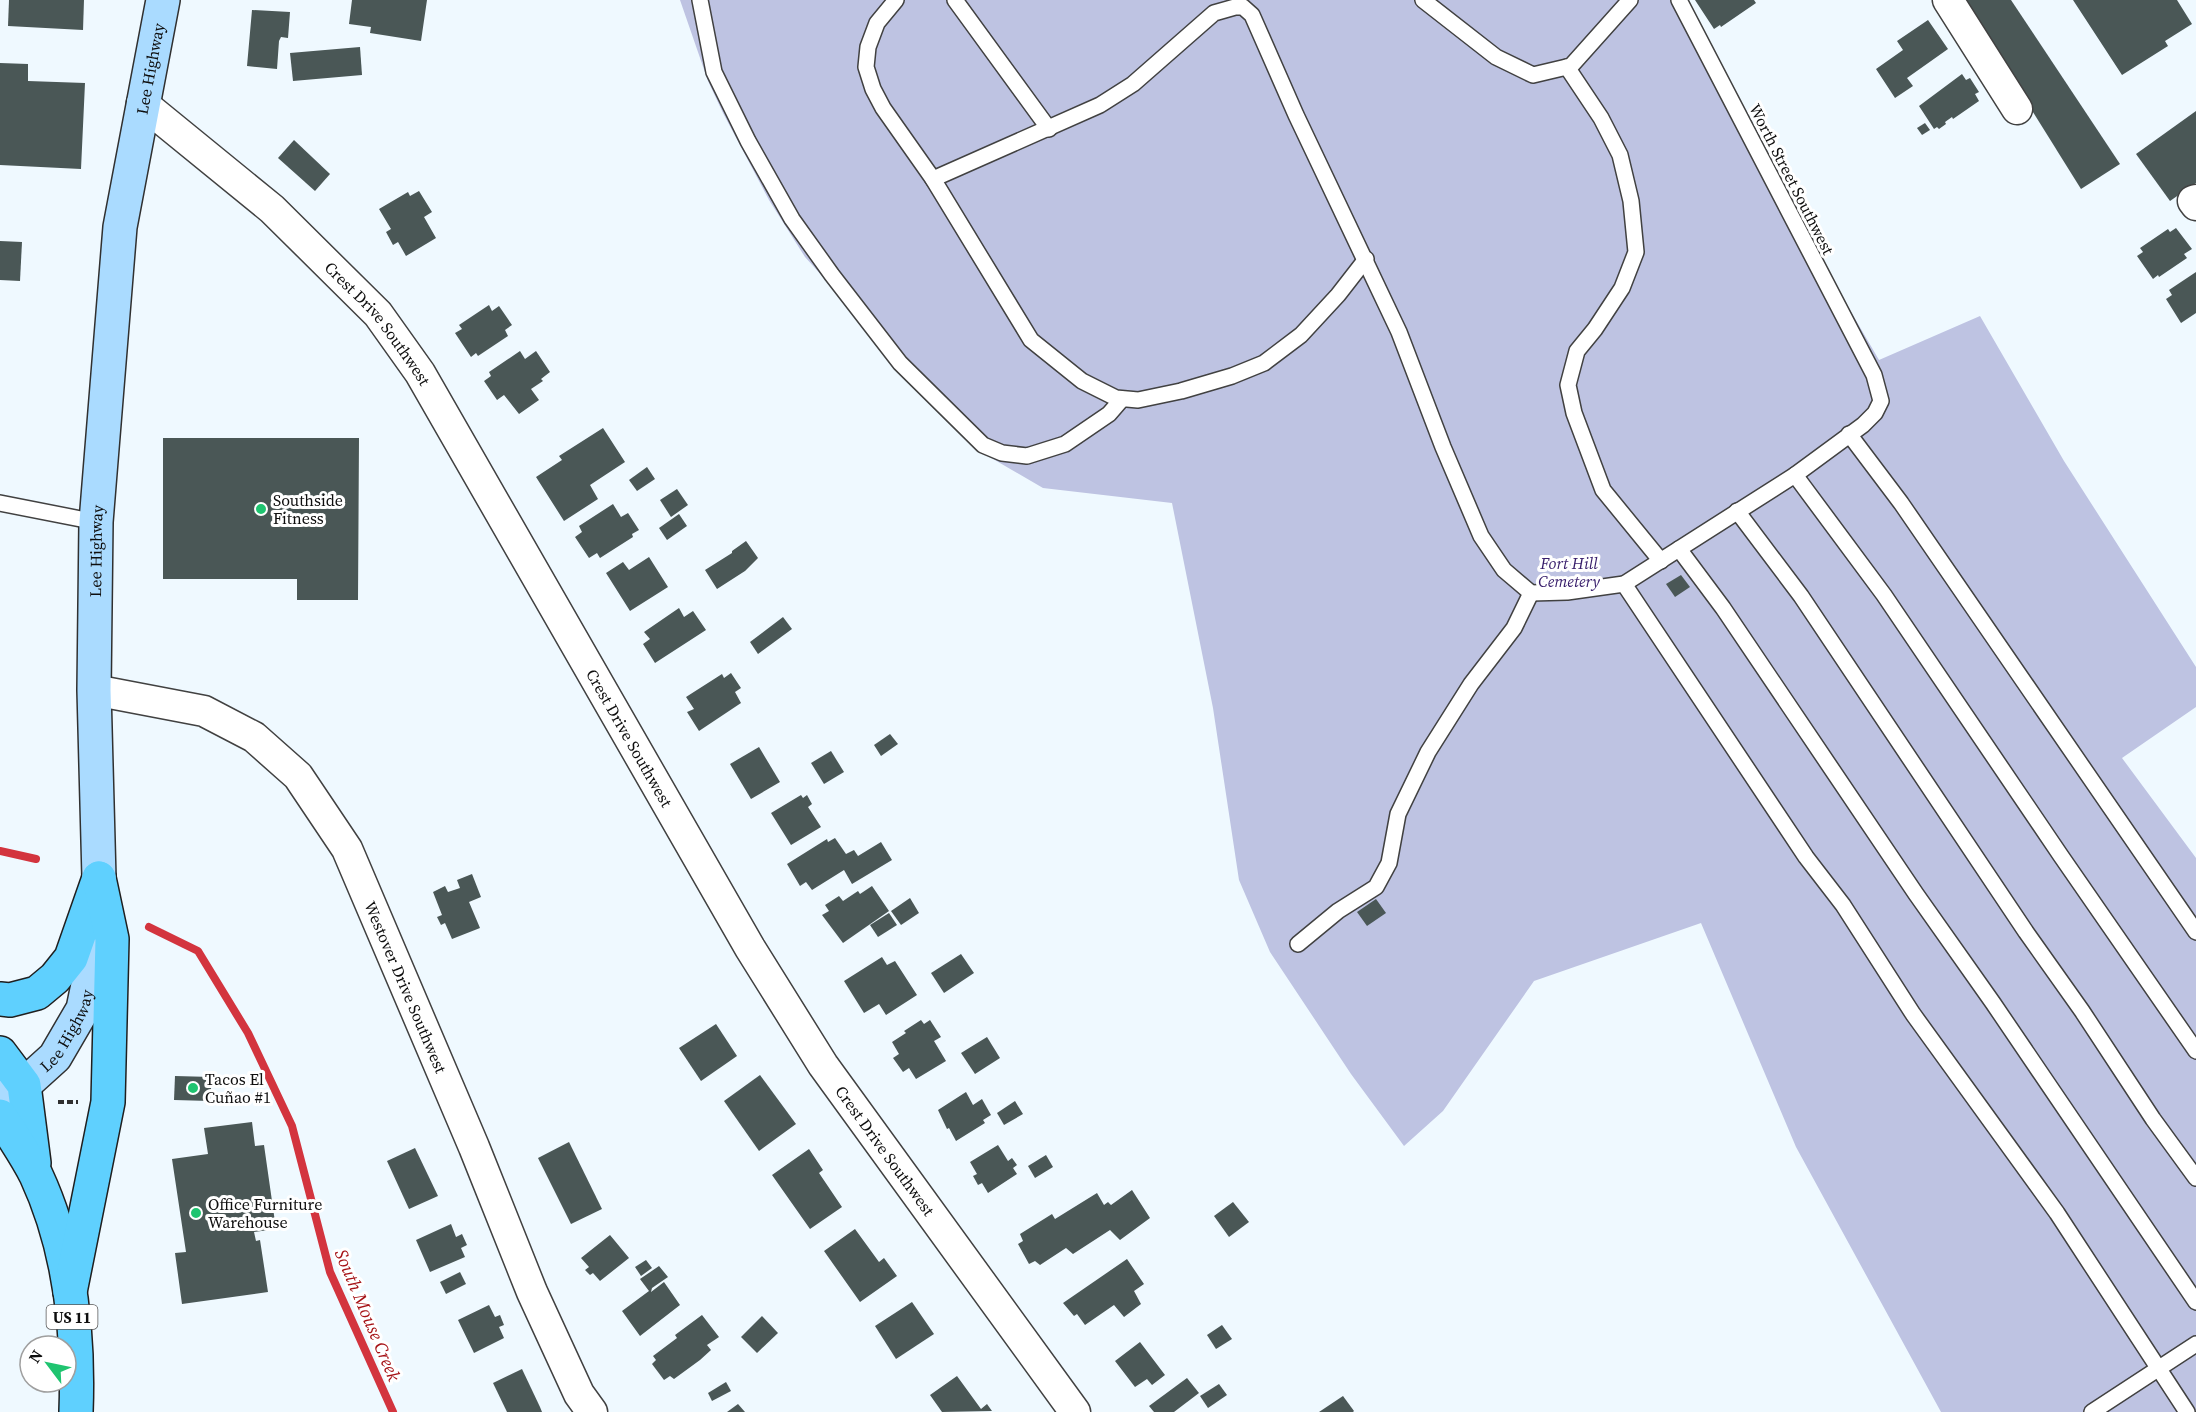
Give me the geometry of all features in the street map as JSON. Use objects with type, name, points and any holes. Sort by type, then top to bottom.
[{"type":"main road","name":"Lee Highway","points":[[12,1092],[55,1058],[82,1009],[93,960],[99,878],[94,690],[96,522],[120,227],[163,0]]},
{"type":"main road","points":[[0,999],[10,1000],[37,993],[55,978],[71,958],[99,878]]},
{"type":"main road","points":[[70,1293],[108,1102],[112,939],[99,878]]},
{"type":"main road","name":"US 11","points":[[0,1053],[35,1173],[56,1224],[70,1293],[77,1382],[76,1412]]},
{"type":"main road","name":"US 11","points":[[0,1116],[35,1173]]},
{"type":"main road","points":[[0,1164],[35,1173]]},
{"type":"street","points":[[1948,0],[2017,109]]},
{"type":"street","name":"Crest Drive Southwest","points":[[142,103],[272,209],[378,314],[414,364],[461,442],[750,948],[824,1065],[1075,1412]]},
{"type":"street","name":"Westover Drive Southwest","points":[[94,690],[204,711],[254,737],[298,776],[347,849],[474,1147],[532,1292],[579,1394],[592,1412]]},
{"type":"lane","points":[[700,0],[714,72],[748,141],[792,219],[832,276],[900,363],[983,445],[1002,453],[1027,456],[1065,444],[1109,414],[1122,399]]},
{"type":"lane","points":[[896,0],[877,23],[868,47],[866,67],[873,89],[883,108],[933,179],[1031,340],[1082,381],[1122,399],[1138,400],[1232,376],[1264,363],[1301,334],[1338,295],[1366,259]]},
{"type":"lane","points":[[955,0],[1049,129]]},
{"type":"lane","points":[[1423,0],[1496,57],[1533,75],[1571,66],[1630,0]]},
{"type":"lane","name":"Worth Street Southwest","points":[[1679,0],[1874,375],[1881,401],[1875,413],[1849,434]]},
{"type":"lane","points":[[933,179],[1100,105],[1133,84],[1214,13],[1243,7],[1252,15],[1296,115],[1399,332],[1443,447],[1481,536],[1504,570],[1531,593],[1567,592],[1624,584],[1795,474],[1849,434],[1901,503],[2196,932]]},
{"type":"lane","points":[[1567,66],[1601,118],[1620,155],[1631,201],[1635,252],[1622,288],[1595,329],[1577,351],[1568,385],[1575,413],[1603,489],[1661,561]]},
{"type":"lane","points":[[1795,474],[1884,595],[2196,1051]]},
{"type":"lane","points":[[0,503],[96,522]]},
{"type":"lane","points":[[1737,511],[1801,596],[2026,932],[2082,1011],[2153,1119],[2196,1178]]},
{"type":"lane","points":[[1679,549],[1723,608],[2196,1302]]},
{"type":"lane","points":[[1624,584],[1806,857],[1843,905],[1913,1014],[2057,1213],[2187,1412]]},
{"type":"lane","points":[[1298,944],[1338,911],[1376,887],[1389,863],[1398,814],[1428,752],[1471,684],[1514,628],[1531,593]]},
{"type":"lane","points":[[2099,1410],[2157,1367],[2196,1344]]},
{"type":"green space","name":"Fort Hill Cemetery","points":[[680,0],[1670,0],[1879,360],[1980,316],[2064,461],[2196,667],[2196,707],[2122,758],[2196,858],[2196,1412],[1941,1412],[1796,1147],[1701,923],[1534,981],[1443,1111],[1404,1146],[1351,1074],[1270,952],[1239,880],[1213,708],[1172,503],[1043,488],[981,452],[805,257],[769,200],[723,113],[708,81]]},
{"type":"building","points":[[9,0],[84,0],[83,30],[8,26]]},
{"type":"building","points":[[352,0],[427,0],[421,41],[370,33],[371,27],[349,24]]},
{"type":"building","points":[[1695,0],[1754,0],[1756,3],[1721,27],[1720,25],[1714,29]]},
{"type":"building","points":[[1963,0],[2011,0],[2120,164],[2081,189]]},
{"type":"building","points":[[2073,0],[2177,0],[2192,24],[2165,41],[2168,46],[2122,75]]},
{"type":"building","points":[[252,10],[290,12],[288,38],[281,37],[279,41],[277,69],[247,66]]},
{"type":"building","points":[[1928,20],[1948,49],[1907,78],[1913,86],[1895,98],[1876,69],[1903,50],[1897,41]]},
{"type":"building","points":[[360,47],[362,75],[293,81],[290,53]]},
{"type":"building","points":[[0,63],[28,64],[28,81],[85,83],[81,169],[0,165]]},
{"type":"building","points":[[1962,74],[1966,80],[1970,78],[1979,92],[1975,94],[1979,101],[1953,119],[1952,117],[1939,129],[1937,127],[1934,129],[1919,106]]},
{"type":"building","points":[[2196,111],[2196,183],[2170,201],[2136,154]]},
{"type":"building","points":[[1925,123],[1930,130],[1922,135],[1917,128]]},
{"type":"building","points":[[294,140],[330,174],[315,191],[278,158]]},
{"type":"building","points":[[419,191],[432,212],[424,217],[436,238],[406,256],[398,242],[393,245],[386,232],[391,229],[379,209],[408,192],[410,196]]},
{"type":"building","points":[[2176,228],[2192,249],[2184,254],[2187,258],[2153,279],[2137,256],[2143,252],[2140,248],[2168,229],[2170,232]]},
{"type":"building","points":[[0,241],[22,242],[20,281],[0,280]]},
{"type":"building","points":[[2196,272],[2196,313],[2181,323],[2166,299],[2172,295],[2169,290]]},
{"type":"building","points":[[489,305],[492,311],[499,306],[512,325],[505,330],[508,336],[478,356],[476,353],[471,357],[455,333],[462,329],[459,325]]},
{"type":"building","points":[[520,351],[525,359],[536,351],[550,372],[541,379],[543,381],[531,389],[539,400],[519,414],[504,395],[497,400],[484,381],[491,376],[489,372]]},
{"type":"building","points":[[603,428],[625,462],[590,485],[598,499],[564,521],[536,477],[562,460],[559,456]]},
{"type":"building","name":"Southside Fitness","points":[[163,438],[359,438],[358,600],[297,600],[297,579],[163,579]]},
{"type":"building","points":[[647,467],[655,479],[637,491],[629,480]]},
{"type":"building","points":[[677,489],[688,505],[671,517],[660,500]]},
{"type":"building","points":[[613,504],[621,517],[628,513],[639,530],[632,534],[633,537],[600,558],[597,553],[589,558],[575,537],[582,532],[579,526]]},
{"type":"building","points":[[679,514],[687,526],[667,540],[659,528]]},
{"type":"building","points":[[746,541],[758,558],[745,571],[717,589],[705,570]]},
{"type":"building","points":[[649,557],[668,587],[630,611],[606,573],[623,562],[629,570]]},
{"type":"building","points":[[1681,575],[1690,587],[1675,597],[1666,584]]},
{"type":"building","points":[[679,608],[684,617],[693,611],[706,630],[655,663],[643,644],[650,639],[644,632]]},
{"type":"building","points":[[783,617],[792,629],[758,654],[750,642]]},
{"type":"building","points":[[731,673],[741,688],[735,692],[741,703],[699,731],[687,712],[694,709],[686,697],[722,674],[724,678]]},
{"type":"building","points":[[890,734],[898,744],[881,756],[874,745]]},
{"type":"building","points":[[759,747],[780,782],[751,799],[730,764]]},
{"type":"building","points":[[831,751],[844,772],[824,784],[811,763]]},
{"type":"building","points":[[801,795],[803,798],[807,795],[812,804],[808,807],[821,827],[791,845],[771,813]]},
{"type":"building","points":[[835,838],[846,854],[854,850],[858,856],[881,842],[892,860],[852,884],[844,870],[812,890],[806,882],[800,886],[787,864],[827,839],[828,842]]},
{"type":"building","points":[[472,874],[481,897],[469,902],[480,928],[452,939],[445,923],[441,925],[437,917],[442,915],[433,892],[445,886],[448,892],[460,888],[457,880]]},
{"type":"building","points":[[872,886],[889,911],[843,943],[822,915],[829,911],[825,905],[839,896],[843,901],[858,891],[860,894]]},
{"type":"building","points":[[910,898],[919,913],[901,925],[891,911]]},
{"type":"building","points":[[1376,899],[1386,913],[1367,926],[1357,912]]},
{"type":"building","points":[[889,913],[897,925],[878,937],[870,925]]},
{"type":"building","points":[[961,954],[974,973],[944,993],[931,973]]},
{"type":"building","points":[[882,957],[887,965],[895,961],[917,995],[886,1015],[879,1004],[864,1013],[844,981]]},
{"type":"building","points":[[921,1020],[924,1024],[930,1020],[941,1037],[934,1041],[946,1061],[916,1079],[909,1068],[903,1072],[893,1058],[899,1054],[892,1042]]},
{"type":"building","points":[[716,1024],[737,1056],[701,1081],[679,1048]]},
{"type":"building","points":[[987,1037],[1000,1058],[975,1074],[961,1053]]},
{"type":"building","points":[[760,1075],[796,1124],[759,1151],[724,1101]]},
{"type":"building","name":"Tacos El Cuñao #1","points":[[175,1076],[212,1077],[210,1101],[174,1100]]},
{"type":"building","points":[[966,1092],[973,1105],[982,1099],[991,1115],[983,1120],[985,1123],[956,1141],[938,1110]]},
{"type":"building","points":[[1015,1101],[1023,1114],[1004,1125],[997,1113]]},
{"type":"building","points":[[252,1122],[255,1146],[264,1145],[276,1229],[254,1232],[256,1241],[260,1240],[268,1292],[182,1304],[175,1253],[186,1252],[172,1159],[208,1154],[204,1128]]},
{"type":"building","points":[[569,1142],[602,1209],[571,1224],[538,1158]]},
{"type":"building","points":[[998,1145],[1008,1161],[1012,1158],[1017,1165],[1013,1168],[1017,1174],[988,1193],[982,1183],[978,1185],[973,1176],[977,1174],[970,1162]]},
{"type":"building","points":[[415,1148],[438,1196],[409,1209],[387,1161]]},
{"type":"building","points":[[809,1149],[823,1170],[819,1173],[842,1207],[810,1229],[772,1175]]},
{"type":"building","points":[[1046,1155],[1053,1167],[1035,1178],[1028,1166]]},
{"type":"building","points":[[1132,1190],[1150,1218],[1120,1240],[1110,1230],[1073,1254],[1066,1248],[1040,1265],[1035,1261],[1029,1264],[1018,1244],[1023,1241],[1020,1234],[1052,1214],[1055,1219],[1097,1193],[1104,1205],[1108,1202],[1111,1205]]},
{"type":"building","points":[[1233,1202],[1249,1222],[1229,1237],[1214,1216]]},
{"type":"building","points":[[451,1224],[456,1237],[462,1234],[467,1245],[461,1248],[465,1257],[430,1272],[416,1240]]},
{"type":"building","points":[[855,1229],[879,1262],[884,1258],[897,1276],[860,1302],[824,1251]]},
{"type":"building","points":[[610,1235],[629,1258],[600,1281],[593,1273],[590,1275],[585,1270],[589,1267],[581,1258]]},
{"type":"building","points":[[1127,1259],[1144,1284],[1134,1291],[1141,1304],[1124,1317],[1114,1305],[1085,1325],[1077,1314],[1074,1316],[1063,1303]]},
{"type":"building","points":[[646,1260],[652,1268],[641,1276],[635,1267]]},
{"type":"building","points":[[659,1266],[668,1277],[652,1288],[651,1292],[664,1282],[680,1305],[640,1336],[622,1311],[649,1291],[640,1279]]},
{"type":"building","points":[[460,1272],[466,1284],[446,1294],[440,1282]]},
{"type":"building","points":[[912,1302],[934,1334],[896,1359],[875,1326]]},
{"type":"building","points":[[489,1305],[495,1317],[500,1315],[504,1325],[499,1327],[504,1338],[474,1353],[458,1320]]},
{"type":"building","points":[[702,1315],[719,1337],[707,1345],[711,1350],[700,1360],[674,1379],[670,1376],[664,1380],[652,1364],[656,1360],[653,1356],[677,1338],[675,1335]]},
{"type":"building","points":[[762,1316],[778,1333],[757,1353],[741,1337]]},
{"type":"building","points":[[1222,1325],[1232,1339],[1216,1349],[1207,1335]]},
{"type":"building","points":[[1140,1342],[1165,1375],[1152,1385],[1147,1379],[1135,1387],[1115,1361]]},
{"type":"building","points":[[522,1369],[542,1412],[507,1412],[493,1383]]},
{"type":"building","points":[[957,1376],[981,1409],[987,1404],[992,1411],[942,1412],[930,1395]]},
{"type":"building","points":[[1187,1378],[1199,1393],[1174,1412],[1154,1412],[1149,1406]]},
{"type":"building","points":[[726,1382],[731,1391],[712,1401],[708,1393]]},
{"type":"building","points":[[1219,1384],[1227,1395],[1208,1408],[1200,1396]]},
{"type":"building","points":[[1343,1396],[1353,1412],[1319,1412]]},
{"type":"building","points":[[738,1404],[745,1412],[727,1412]]},
{"type":"waterway","name":"South Mouse Creek","points":[[0,851],[36,859]]},
{"type":"waterway","name":"South Mouse Creek","points":[[149,927],[198,951],[248,1033],[292,1126],[330,1272],[393,1412]]},
{"type":"place","name":"Southside Fitness","points":[[261,509]]},
{"type":"place","name":"Tacos El Cuñao #1","points":[[193,1088]]},
{"type":"place","name":"Office Furniture Warehouse","points":[[196,1213]]}]
